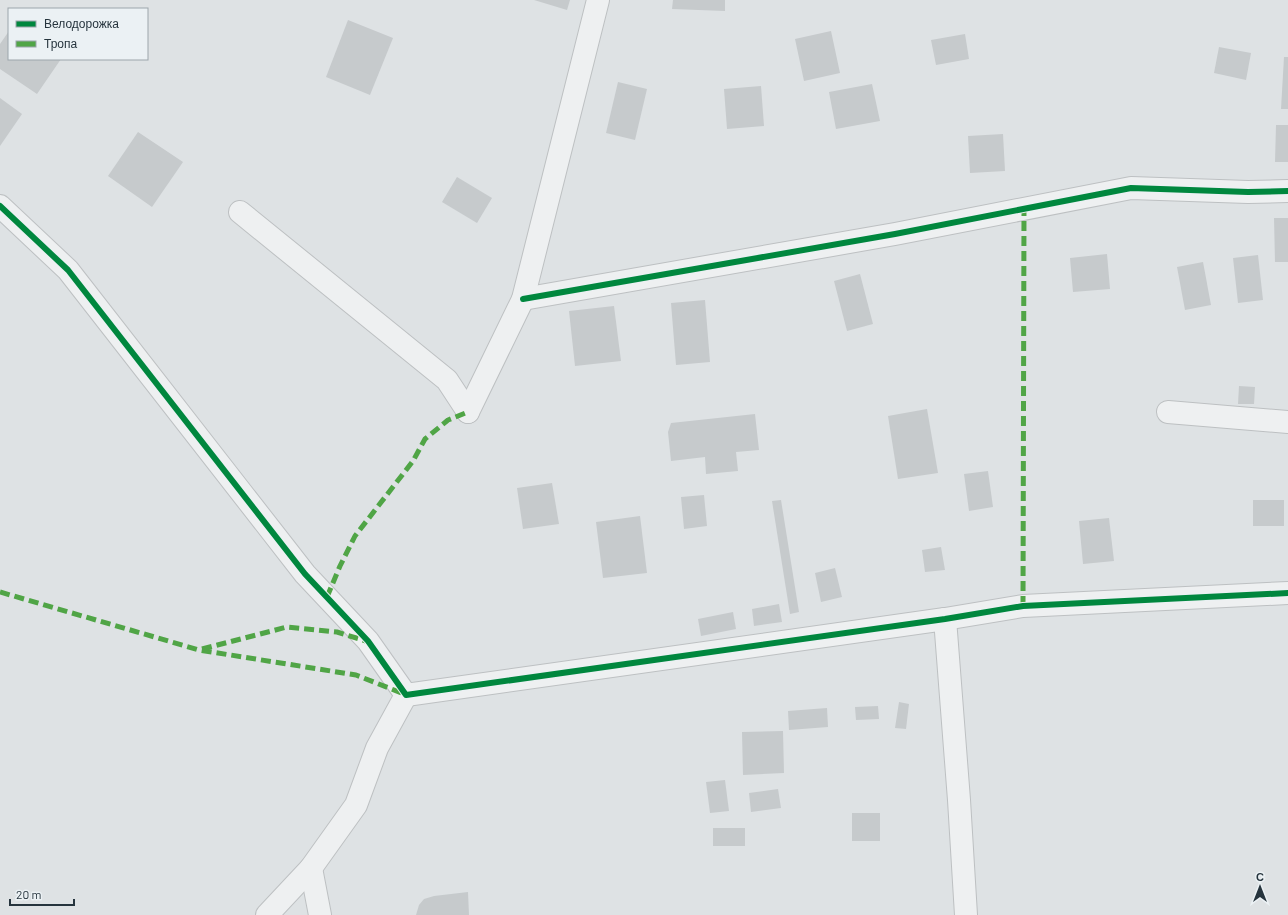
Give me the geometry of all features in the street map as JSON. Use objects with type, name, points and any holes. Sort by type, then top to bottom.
[{"type":"street","points":[[240,212],[447,380],[468,412],[523,299],[598,0]]},
{"type":"street","points":[[523,299],[895,234],[1131,188],[1248,192],[1288,191]]},
{"type":"street","points":[[0,206],[68,270],[305,574],[368,641],[406,695]]},
{"type":"street","points":[[1168,412],[1288,422]]},
{"type":"street","points":[[406,695],[945,619],[1023,606],[1288,593]]},
{"type":"street","points":[[945,619],[966,915]]},
{"type":"street","points":[[267,915],[311,868],[356,805],[377,748],[406,695]]},
{"type":"street","points":[[311,868],[320,915]]},
{"type":"building","points":[[534,0],[570,0],[567,10]]},
{"type":"building","points":[[673,0],[725,0],[725,11],[672,9]]},
{"type":"building","points":[[348,20],[393,38],[370,95],[326,77]]},
{"type":"building","points":[[831,31],[840,73],[804,81],[795,39]]},
{"type":"building","points":[[8,32],[8,60],[60,60],[37,94],[0,69],[0,44]]},
{"type":"building","points":[[965,34],[969,59],[936,65],[931,40]]},
{"type":"building","points":[[1219,47],[1251,53],[1246,80],[1214,73]]},
{"type":"building","points":[[1284,57],[1288,57],[1288,109],[1281,109]]},
{"type":"building","points":[[618,82],[647,89],[635,140],[606,133]]},
{"type":"building","points":[[872,84],[880,121],[836,129],[829,92]]},
{"type":"building","points":[[761,86],[764,126],[727,129],[724,89]]},
{"type":"building","points":[[0,98],[22,114],[0,146]]},
{"type":"building","points":[[1276,125],[1288,125],[1288,162],[1275,162]]},
{"type":"building","points":[[138,132],[183,162],[152,207],[108,176]]},
{"type":"building","points":[[1003,134],[1005,171],[970,173],[968,136]]},
{"type":"building","points":[[457,177],[492,198],[477,223],[442,202]]},
{"type":"building","points":[[1274,218],[1288,218],[1288,262],[1275,262]]},
{"type":"building","points":[[1107,254],[1110,289],[1073,292],[1070,258]]},
{"type":"building","points":[[1258,255],[1263,300],[1238,303],[1233,258]]},
{"type":"building","points":[[1203,262],[1211,305],[1185,310],[1177,267]]},
{"type":"building","points":[[860,274],[873,324],[847,331],[834,281]]},
{"type":"building","points":[[705,300],[710,362],[676,365],[671,303]]},
{"type":"building","points":[[614,306],[621,361],[575,366],[569,311]]},
{"type":"building","points":[[1239,386],[1255,387],[1254,404],[1238,404]]},
{"type":"building","points":[[927,409],[938,473],[898,479],[888,416]]},
{"type":"building","points":[[755,414],[759,450],[736,452],[738,471],[706,474],[705,457],[671,461],[668,432],[671,423]]},
{"type":"building","points":[[988,471],[993,507],[969,511],[964,474]]},
{"type":"building","points":[[552,483],[559,524],[523,529],[517,488]]},
{"type":"building","points":[[704,495],[707,526],[684,529],[681,497]]},
{"type":"building","points":[[781,500],[799,612],[790,614],[772,501]]},
{"type":"building","points":[[1253,500],[1284,500],[1284,526],[1253,526]]},
{"type":"building","points":[[640,516],[647,573],[603,578],[596,522]]},
{"type":"building","points":[[1109,518],[1114,561],[1083,564],[1079,521]]},
{"type":"building","points":[[941,547],[945,570],[925,572],[922,550]]},
{"type":"building","points":[[835,568],[842,597],[821,602],[815,573]]},
{"type":"building","points":[[779,604],[782,622],[754,626],[752,609]]},
{"type":"building","points":[[733,612],[736,629],[701,636],[698,619]]},
{"type":"building","points":[[899,702],[909,704],[906,729],[895,728]]},
{"type":"building","points":[[878,706],[879,719],[856,720],[855,707]]},
{"type":"building","points":[[827,708],[828,727],[789,730],[788,711]]},
{"type":"building","points":[[783,731],[784,773],[743,775],[742,732]]},
{"type":"building","points":[[725,780],[729,811],[710,813],[706,782]]},
{"type":"building","points":[[778,789],[781,808],[751,812],[749,793]]},
{"type":"building","points":[[852,813],[880,813],[880,841],[852,841]]},
{"type":"building","points":[[713,828],[745,828],[745,846],[713,846]]},
{"type":"building","points":[[468,892],[469,915],[416,915],[419,905],[424,899],[434,896]]},
{"type":"marked path","points":[[1023,606],[1024,209]]},
{"type":"marked path","points":[[327,597],[355,536],[413,461],[425,439],[448,420],[468,412]]},
{"type":"marked path","points":[[0,592],[199,650],[356,675],[404,694]]},
{"type":"marked path","points":[[202,649],[287,627],[337,632],[366,641]]},
{"type":"cycle path","points":[[523,299],[895,234],[1131,188],[1248,192],[1288,191]]},
{"type":"cycle path","points":[[0,206],[68,270],[305,574],[368,641],[406,695],[945,619],[1023,606],[1288,593]]}]
